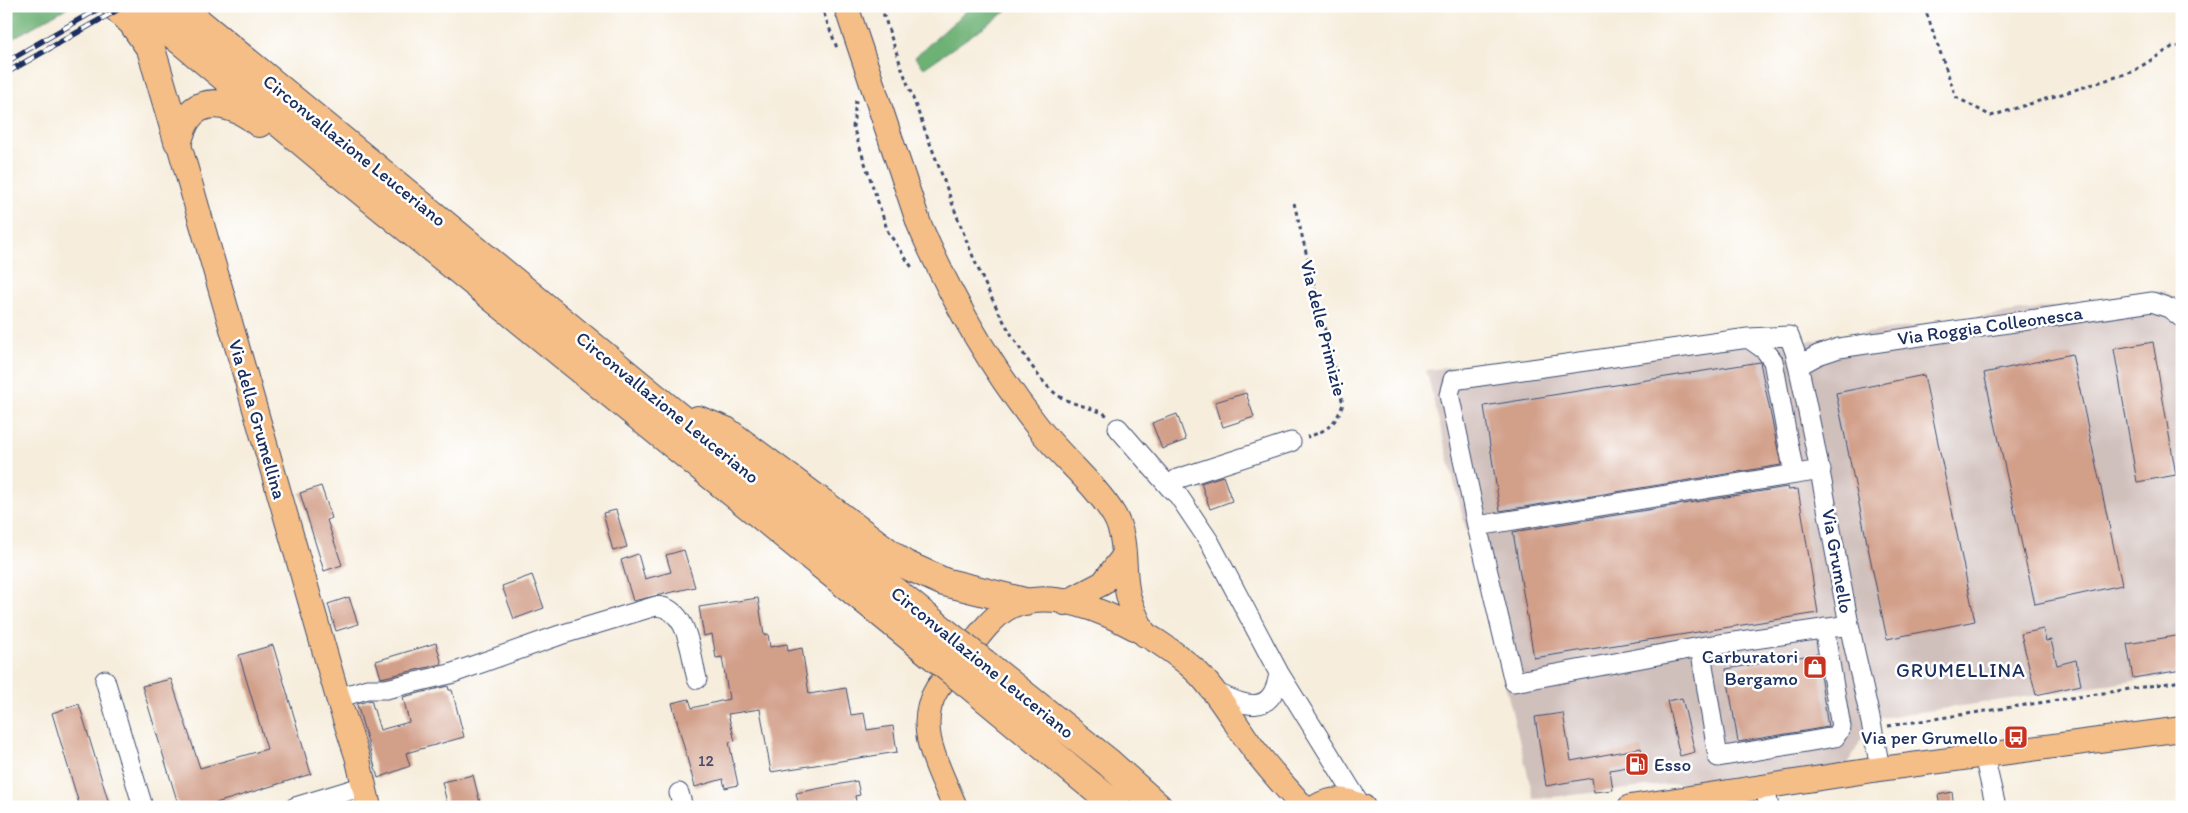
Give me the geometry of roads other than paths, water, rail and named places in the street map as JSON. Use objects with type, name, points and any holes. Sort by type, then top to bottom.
[{"type":"highway","points":[[115,6],[132,22],[151,50],[178,141]]},
{"type":"highway","name":"Circonvallazione Leuceriano","points":[[139,6],[337,171],[976,673],[1108,762],[1158,807]]},
{"type":"highway","name":"Circonvallazione Leuceriano","points":[[179,6],[668,409],[944,648]]},
{"type":"highway","points":[[178,141],[192,112],[207,105],[228,104],[255,119],[307,164],[337,171]]},
{"type":"highway","points":[[668,409],[726,431],[904,564],[944,582],[1025,602]]},
{"type":"highway","name":"Circonvallazione Leuceriano","points":[[976,673],[1117,807]]},
{"type":"main road","points":[[846,6],[919,224],[933,256],[963,314],[1012,392],[1059,453],[1104,500],[1115,516],[1120,530],[1127,591],[1145,634]]},
{"type":"main road","name":"Via della Grumellina","points":[[178,141],[367,796]]},
{"type":"main road","points":[[1065,602],[1103,583],[1124,556]]},
{"type":"main road","points":[[955,807],[930,749],[927,733],[927,715],[931,701],[937,690],[984,629],[1007,609],[1025,602],[1050,600],[1096,610],[1145,634],[1198,673],[1231,714],[1245,738],[1302,807]]},
{"type":"main road","points":[[1630,807],[1767,797],[1880,769],[2182,728]]},
{"type":"main road","points":[[1316,807],[1328,801],[1340,799],[1352,801],[1362,807]]},
{"type":"street","name":"Via Roggia Colleonesca","points":[[1797,359],[1839,348],[2152,302],[2169,308],[2182,318]]},
{"type":"street","points":[[1797,359],[1790,336],[1748,338],[1453,380],[1449,394],[1477,526],[1514,682],[1700,647],[1850,625]]},
{"type":"street","points":[[1748,338],[1765,350],[1773,361],[1794,474]]},
{"type":"street","name":"Via Grumello","points":[[1797,359],[1880,769]]},
{"type":"street","points":[[1118,428],[1178,495],[1209,541],[1279,673],[1362,807]]},
{"type":"street","points":[[1170,488],[1177,479],[1292,442]]},
{"type":"street","points":[[1477,526],[1821,470]]},
{"type":"street","points":[[338,698],[367,689],[386,689],[450,674],[560,635],[656,606],[666,607],[675,612],[682,620],[697,679]]},
{"type":"street","points":[[1700,647],[1718,756],[1835,737],[1841,727],[1824,628]]},
{"type":"street","points":[[1212,690],[1244,705],[1255,706],[1275,693],[1279,673]]},
{"type":"street","points":[[105,680],[143,807]]},
{"type":"street","points":[[1984,756],[1996,807]]},
{"type":"street","points":[[295,807],[367,796]]},
{"type":"railway","points":[[6,62],[103,6]]},
{"type":"railway","points":[[6,73],[124,6]]},
{"type":"place","name":"Carburatori Bergamo","points":[[1815,667]]},
{"type":"place","name":"Via per Grumello","points":[[2016,737]]},
{"type":"place","name":"Esso","points":[[1637,764]]},
{"type":"district","name":"GRUMELLINA","points":[[1961,670]]}]
